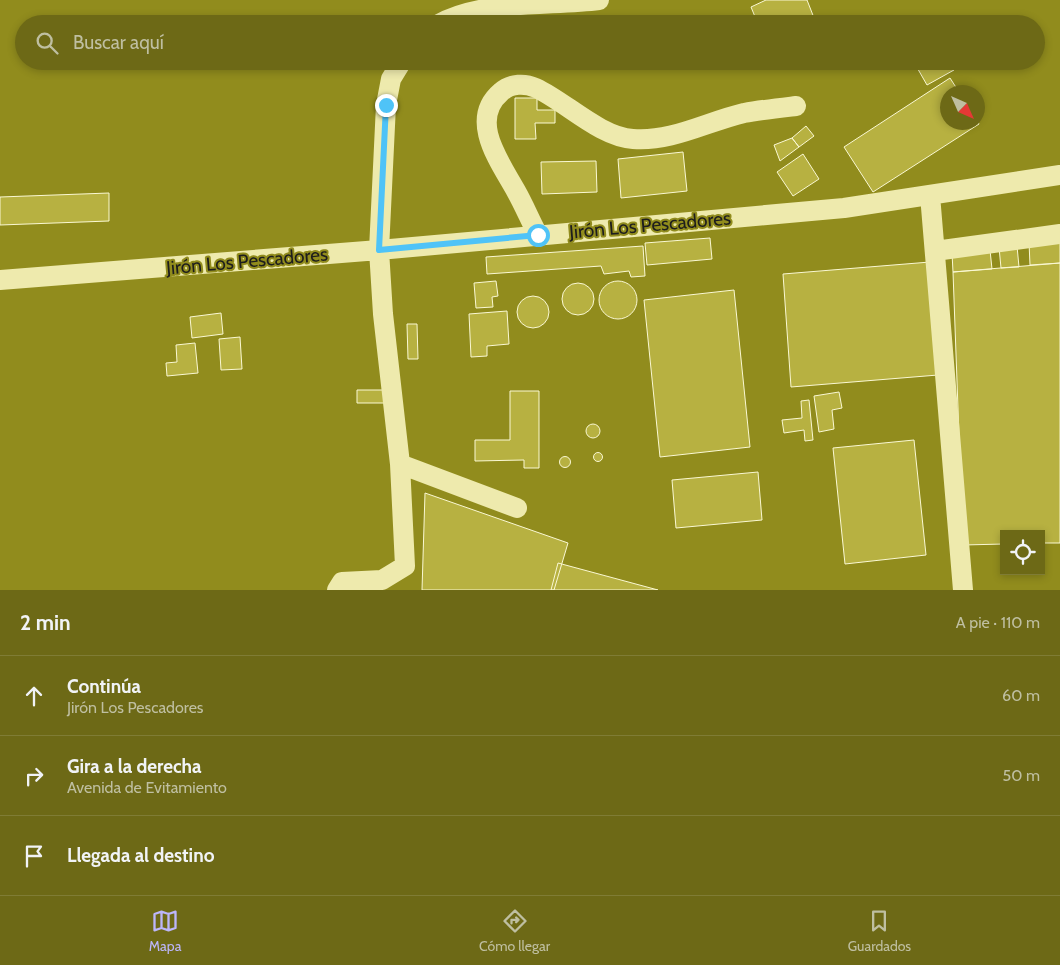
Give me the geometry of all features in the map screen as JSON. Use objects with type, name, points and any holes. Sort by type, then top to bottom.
[{"type":"street","points":[[459,15],[469,10],[490,7],[599,0]]},
{"type":"street","points":[[337,590],[342,582],[382,580],[405,566],[400,464],[383,314],[379,250],[386,105],[391,79],[396,70]]},
{"type":"street","points":[[538,235],[492,150],[486,123],[489,105],[502,91],[520,83],[535,88],[616,136],[650,140],[680,134],[744,114],[796,106]]},
{"type":"street","name":"Jirón Los Pescadores","points":[[0,280],[379,250],[844,208],[1060,175]]},
{"type":"street","points":[[930,195],[962,590]]},
{"type":"street","points":[[935,251],[1060,234]]},
{"type":"street","points":[[400,464],[517,508]]},
{"type":"building","points":[[766,0],[807,0],[813,15],[754,15],[751,7]]},
{"type":"building","points":[[918,70],[954,70],[927,85]]},
{"type":"building","points":[[950,78],[954,85],[940,85],[940,130],[970,130],[873,192],[844,147]]},
{"type":"building","points":[[515,98],[537,98],[537,110],[555,110],[555,123],[535,123],[536,139],[515,139]]},
{"type":"building","points":[[806,126],[814,136],[799,147],[792,138]]},
{"type":"building","points":[[792,138],[799,147],[780,161],[774,145]]},
{"type":"building","points":[[683,152],[687,191],[621,198],[618,159]]},
{"type":"building","points":[[803,154],[819,179],[793,196],[777,172]]},
{"type":"building","points":[[596,161],[597,192],[542,194],[541,162]]},
{"type":"building","points":[[109,193],[109,221],[0,225],[0,197]]},
{"type":"building","points":[[710,238],[712,259],[647,265],[645,243]]},
{"type":"building","points":[[1060,241],[1060,263],[1030,265],[1029,242]]},
{"type":"building","points":[[643,246],[645,276],[631,277],[629,271],[604,274],[601,266],[487,274],[486,257]]},
{"type":"building","points":[[1017,246],[1019,267],[1001,268],[999,247]]},
{"type":"building","points":[[990,250],[992,269],[953,272],[952,253]]},
{"type":"building","points":[[930,262],[938,375],[791,387],[783,274]]},
{"type":"building","points":[[1060,263],[1060,543],[1045,543],[1045,530],[1000,530],[1000,544],[963,545],[953,272]]},
{"type":"building","points":[[496,281],[498,296],[492,297],[493,307],[476,308],[474,283]]},
{"type":"building","points":[[618,281],[631,287],[637,300],[631,313],[618,319],[605,313],[599,300],[605,287]]},
{"type":"building","points":[[578,283],[590,287],[594,299],[590,311],[578,315],[566,311],[562,299],[566,287]]},
{"type":"building","points":[[734,290],[750,447],[660,457],[644,300]]},
{"type":"building","points":[[533,296],[539,297],[544,301],[548,306],[548,318],[544,323],[539,327],[533,328],[527,327],[522,323],[518,318],[517,312],[518,306],[522,301],[527,297]]},
{"type":"building","points":[[507,311],[509,344],[487,346],[487,356],[471,357],[469,314]]},
{"type":"building","points":[[221,313],[223,334],[192,338],[190,317]]},
{"type":"building","points":[[407,324],[417,324],[418,359],[408,359]]},
{"type":"building","points":[[240,337],[242,369],[221,370],[219,339]]},
{"type":"building","points":[[195,343],[198,373],[167,376],[166,363],[177,362],[176,345]]},
{"type":"building","points":[[357,390],[384,390],[384,403],[357,403]]},
{"type":"building","points":[[510,391],[539,391],[539,468],[524,468],[524,460],[475,461],[475,440],[510,440]]},
{"type":"building","points":[[839,392],[842,408],[832,410],[834,429],[819,432],[814,396]]},
{"type":"building","points":[[809,400],[813,440],[805,441],[804,430],[784,433],[782,420],[802,418],[801,401]]},
{"type":"building","points":[[593,424],[598,426],[600,431],[598,436],[593,438],[588,436],[586,431],[588,426]]},
{"type":"building","points":[[914,440],[926,555],[845,564],[833,448]]},
{"type":"building","points":[[598,452],[603,457],[598,462],[593,457]]},
{"type":"building","points":[[563,457],[567,457],[570,462],[569,466],[563,467],[560,464],[560,460]]},
{"type":"building","points":[[758,472],[762,520],[676,528],[672,480]]},
{"type":"building","points":[[425,493],[568,543],[554,590],[422,590]]},
{"type":"building","points":[[558,563],[658,590],[551,590]]},
{"type":"route","points":[[386,105],[379,250],[538,235]]}]
